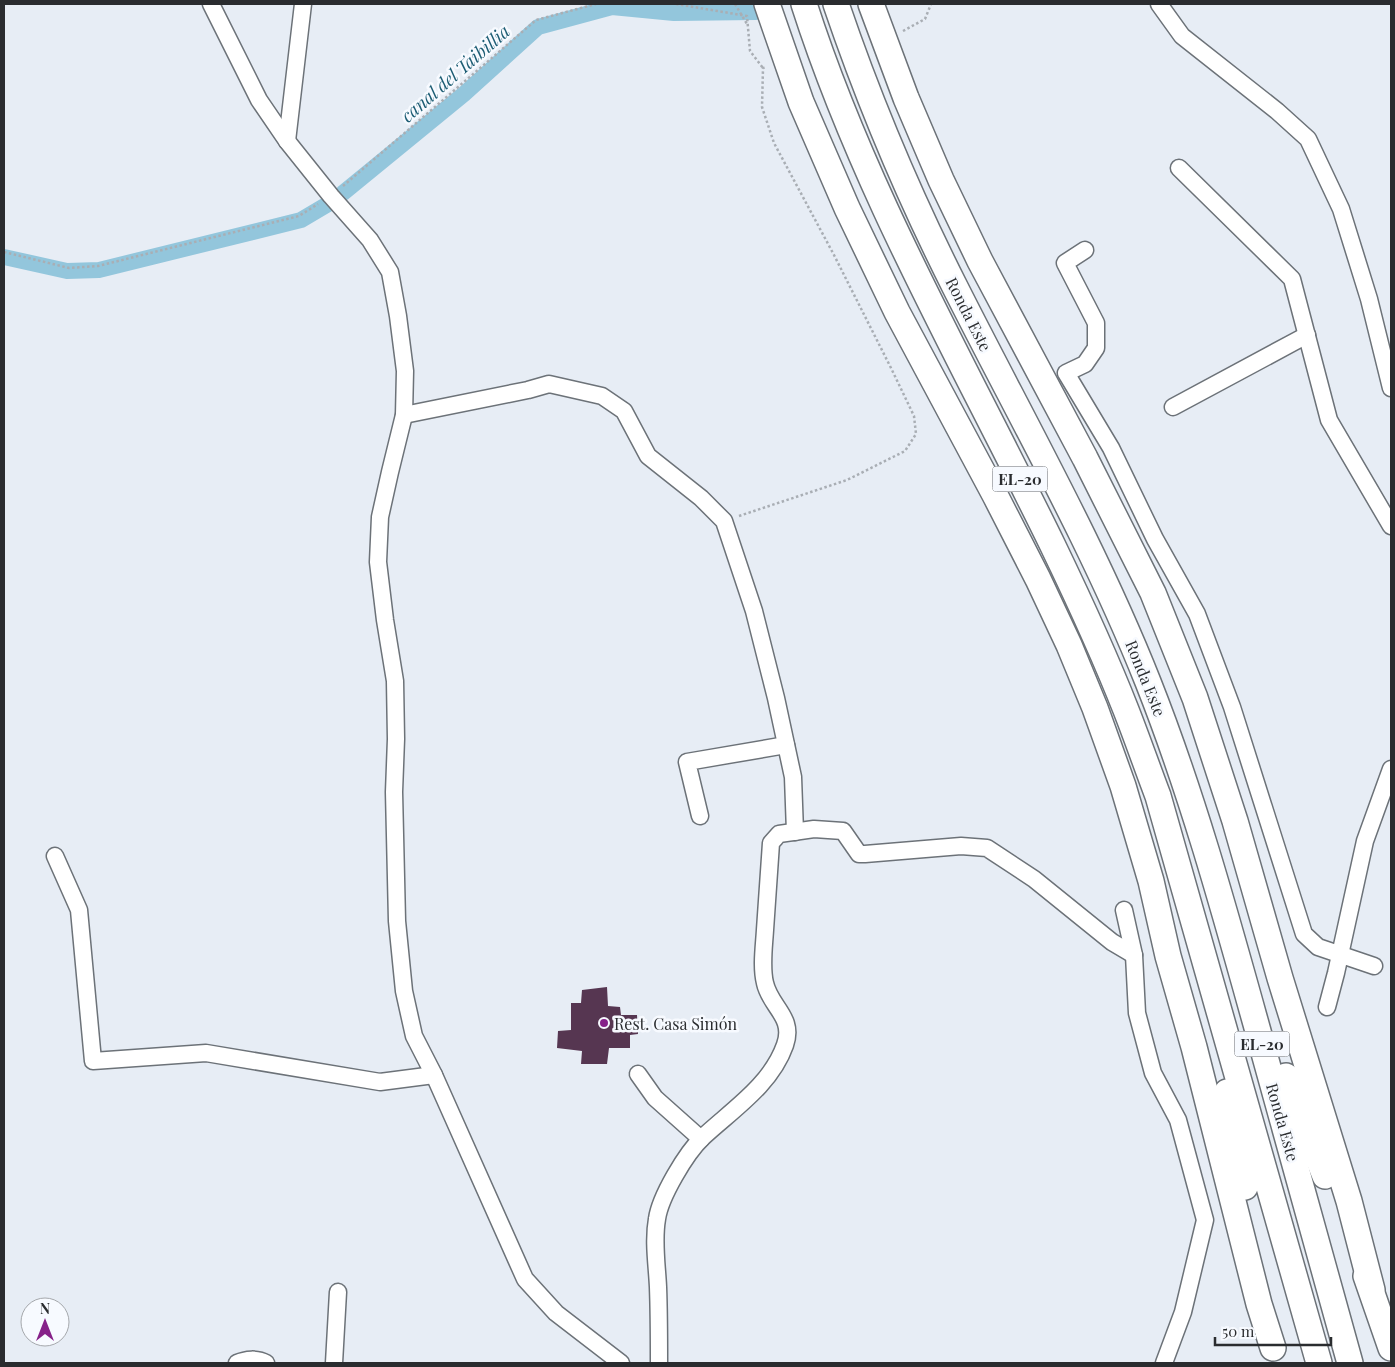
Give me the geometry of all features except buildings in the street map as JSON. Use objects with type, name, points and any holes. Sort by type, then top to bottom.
[{"type":"highway","name":"Ronda Este","points":[[804,4],[815,38],[867,170],[914,271],[1054,548],[1101,650],[1126,710],[1158,796],[1319,1363]]},
{"type":"highway","name":"Ronda Este","points":[[836,4],[879,118],[911,193],[954,285],[1106,585],[1148,680],[1199,825],[1350,1363]]},
{"type":"highway","points":[[757,10],[780,42],[801,102],[847,208],[897,312],[1038,579],[1096,708],[1123,786],[1151,881],[1168,956],[1196,1057],[1259,1304],[1275,1356]]},
{"type":"highway","points":[[874,12],[906,98],[941,180],[980,261],[1085,458],[1153,593],[1195,698],[1235,821],[1282,987],[1391,1348]]},
{"type":"highway","name":"EL-20","points":[[1165,727],[1210,819],[1293,1095],[1372,1290]]},
{"type":"highway","name":"EL-20","points":[[1197,932],[1202,991],[1224,1076],[1266,1293],[1275,1356]]},
{"type":"street","points":[[211,4],[259,100],[287,141],[331,196],[370,240],[390,272],[405,371],[404,415],[380,517],[378,562],[395,681],[396,739],[394,792],[397,921],[404,991],[414,1036],[434,1076],[525,1279],[556,1313],[621,1363]]},
{"type":"street","points":[[287,141],[304,4]]},
{"type":"street","points":[[1159,4],[1182,36],[1277,111],[1308,139],[1341,209],[1369,299],[1391,388]]},
{"type":"street","points":[[1179,168],[1292,279],[1329,420],[1391,526]]},
{"type":"street","points":[[1085,250],[1064,263],[1096,323],[1096,348],[1085,364],[1066,373],[1110,448],[1197,614],[1232,707],[1304,934],[1318,947],[1374,966]]},
{"type":"street","points":[[1172,407],[1307,335]]},
{"type":"street","points":[[404,415],[549,384],[602,396],[624,411],[648,456],[701,498],[724,521],[754,611],[765,651],[793,777],[795,832]]},
{"type":"street","points":[[700,816],[687,762],[786,745]]},
{"type":"street","points":[[1327,1007],[1365,841],[1391,769]]},
{"type":"street","points":[[659,1363],[660,1320],[656,1249],[657,1218],[667,1192],[683,1162],[701,1139],[747,1099],[775,1068],[786,1044],[788,1028],[782,1012],[768,995],[764,981],[771,843],[778,834],[814,829],[843,831],[860,854],[961,846],[988,848],[1034,879],[1112,942],[1134,956]]},
{"type":"street","points":[[55,856],[78,910],[93,1060],[206,1053],[380,1082],[434,1076]]},
{"type":"street","points":[[1124,910],[1134,956],[1137,1012],[1153,1073],[1178,1120],[1205,1220],[1183,1312],[1164,1363]]},
{"type":"street","points":[[638,1074],[656,1098],[701,1139]]},
{"type":"street","points":[[334,1363],[338,1292]]},
{"type":"street","points":[[237,1363],[260,1360],[266,1363]]},
{"type":"path","points":[[4,252],[69,268],[98,266],[299,216],[331,196],[536,20],[596,4]]},
{"type":"path","points":[[676,4],[757,10]]},
{"type":"path","points":[[724,521],[847,480],[906,451],[916,434],[914,416],[899,384],[834,255],[774,143],[762,107],[764,68],[750,51],[747,24],[735,4]]},
{"type":"path","points":[[901,33],[925,19],[931,4]]},
{"type":"path","points":[[747,24],[757,10]]},
{"type":"path","points":[[764,68],[771,66]]},
{"type":"waterway","name":"canal del Taibillia","points":[[343,193],[464,94],[538,27],[612,7],[674,13],[756,12]]},
{"type":"waterway","name":"canal del Taibillia","points":[[4,257],[67,271],[99,270],[301,220],[328,204]]},
{"type":"place","name":"Rest. Casa Simón","points":[[604,1023]]}]
